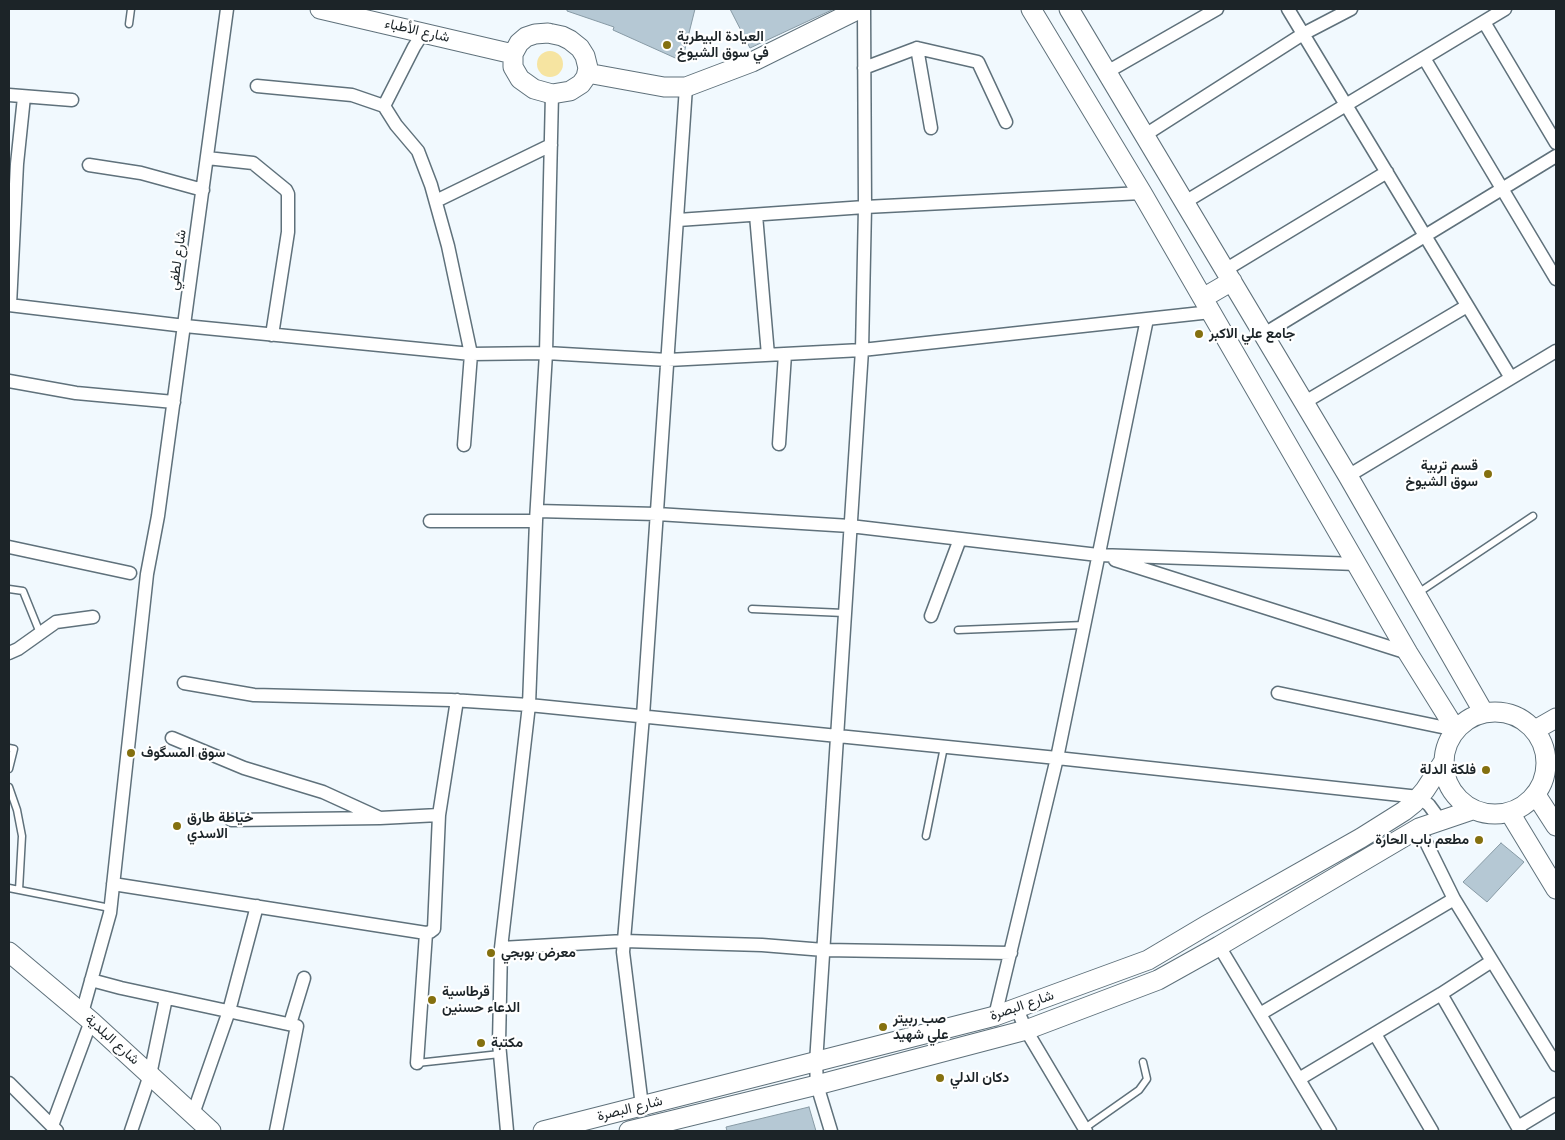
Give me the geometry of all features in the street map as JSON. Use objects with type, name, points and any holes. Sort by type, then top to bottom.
[{"type":"main road","name":"شارع الأطباء","points":[[320,9],[370,14],[423,33],[513,54]]},
{"type":"main road","points":[[587,73],[664,87],[686,87],[752,62],[860,9]]},
{"type":"main road","points":[[1030,9],[1142,193],[1408,653],[1456,730]]},
{"type":"main road","points":[[1069,9],[1305,402],[1484,713]]},
{"type":"main road","points":[[544,33],[557,34],[570,40],[580,48],[587,60],[587,73],[581,84],[566,92],[552,94],[538,91],[523,82],[513,67],[513,54],[516,46],[526,37],[544,33]]},
{"type":"main road","points":[[1207,305],[1229,275]]},
{"type":"main road","points":[[1484,713],[1512,714],[1525,721],[1551,748],[1544,782],[1536,795],[1525,806],[1510,813],[1498,815],[1484,814],[1472,810],[1460,801],[1451,790],[1445,776],[1444,761],[1447,744],[1456,730],[1468,719],[1484,713]]},
{"type":"main road","points":[[1535,730],[1556,718]]},
{"type":"main road","name":"شارع البصرة","points":[[543,1131],[996,1016],[1148,960],[1361,838],[1404,811],[1431,782],[1444,761]]},
{"type":"main road","points":[[1536,795],[1556,826]]},
{"type":"main road","name":"شارع البصرة","points":[[629,1131],[678,1125],[817,1085],[1026,1030],[1158,980],[1419,828],[1472,810]]},
{"type":"main road","points":[[1510,813],[1556,889]]},
{"type":"main road","name":"شارع البلدية","points":[[9,952],[86,1017],[212,1131]]},
{"type":"street","name":"شارع لطفي","points":[[55,1129],[86,1017],[91,980],[110,908],[146,583],[158,516],[228,9]]},
{"type":"street","points":[[832,1131],[817,1085],[816,1063],[862,350],[865,207],[864,9]]},
{"type":"street","points":[[1107,72],[1217,9]]},
{"type":"street","points":[[1288,9],[1511,378]]},
{"type":"street","points":[[1144,135],[1303,34],[1350,9]]},
{"type":"street","points":[[1185,202],[1346,106],[1494,14],[1556,143]]},
{"type":"street","points":[[384,106],[423,33]]},
{"type":"street","points":[[864,68],[917,48],[978,62],[1006,122]]},
{"type":"street","points":[[917,48],[931,128]]},
{"type":"street","points":[[1424,58],[1556,279]]},
{"type":"street","points":[[257,86],[352,95],[384,106],[396,125],[418,151],[436,201],[448,246],[471,354],[464,445]]},
{"type":"street","points":[[642,1106],[623,952],[643,716],[686,87]]},
{"type":"street","points":[[507,1131],[500,1054],[501,948],[529,705],[536,516],[546,353],[552,94]]},
{"type":"street","points":[[9,95],[72,100]]},
{"type":"street","points":[[24,97],[11,241],[9,305],[185,326],[471,354],[546,353],[668,360],[862,350],[1147,319],[1207,305]]},
{"type":"street","points":[[436,201],[551,145]]},
{"type":"street","points":[[1264,334],[1556,156]]},
{"type":"street","points":[[207,158],[253,163],[286,190],[288,194],[288,232],[272,335]]},
{"type":"street","points":[[89,165],[141,173],[203,190]]},
{"type":"street","points":[[1229,275],[1387,172]]},
{"type":"street","points":[[678,220],[865,207],[1142,193]]},
{"type":"street","points":[[756,215],[768,355]]},
{"type":"street","points":[[1305,402],[1467,306]]},
{"type":"street","points":[[996,1016],[1057,758],[1147,319]]},
{"type":"street","points":[[1348,476],[1556,351]]},
{"type":"street","points":[[778,444],[785,354]]},
{"type":"street","points":[[9,381],[76,393],[174,402]]},
{"type":"street","points":[[430,521],[536,516],[657,514],[850,526],[1098,555],[1357,564]]},
{"type":"street","points":[[931,616],[960,539]]},
{"type":"street","points":[[9,547],[130,573]]},
{"type":"street","points":[[1098,555],[1408,653]]},
{"type":"street","points":[[9,653],[18,649],[56,622],[93,617]]},
{"type":"street","points":[[184,682],[254,695],[457,700],[529,705],[1057,758],[1419,797],[1430,805],[1440,820]]},
{"type":"street","points":[[1278,692],[1456,730]]},
{"type":"street","points":[[113,884],[426,933],[434,929],[439,815],[457,700]]},
{"type":"street","points":[[172,738],[244,768],[323,792],[380,818]]},
{"type":"street","points":[[231,820],[380,818],[439,815]]},
{"type":"street","points":[[1419,828],[1454,899],[1556,1065]]},
{"type":"street","points":[[1260,1014],[1454,899]]},
{"type":"street","points":[[193,1114],[229,1011],[257,906]]},
{"type":"street","points":[[417,1063],[426,933]]},
{"type":"street","points":[[501,948],[624,941],[762,945],[824,950],[1010,953]]},
{"type":"street","points":[[1219,946],[1328,1130]]},
{"type":"street","points":[[1299,1079],[1441,994],[1492,961]]},
{"type":"street","points":[[290,1024],[304,978]]},
{"type":"street","points":[[91,980],[297,1026],[276,1131]]},
{"type":"street","points":[[1441,994],[1519,1129],[1556,1104]]},
{"type":"street","points":[[131,1131],[150,1075],[166,998]]},
{"type":"street","points":[[1017,1009],[1026,1030],[1082,1130]]},
{"type":"street","points":[[1375,1034],[1432,1131]]},
{"type":"street","points":[[9,1083],[55,1129]]},
{"type":"lane","points":[[129,24],[131,9]]},
{"type":"lane","points":[[1416,594],[1533,516]]},
{"type":"lane","points":[[9,589],[23,591],[40,633]]},
{"type":"lane","points":[[752,609],[844,613]]},
{"type":"lane","points":[[958,630],[1084,625]]},
{"type":"lane","points":[[926,836],[944,747]]},
{"type":"lane","points":[[9,748],[14,749],[9,769]]},
{"type":"lane","points":[[9,788],[17,810],[22,836],[19,890]]},
{"type":"lane","points":[[9,888],[110,908]]},
{"type":"lane","points":[[417,1063],[500,1054]]},
{"type":"lane","points":[[1082,1130],[1139,1090],[1147,1080],[1143,1062]]},
{"type":"shaded area","points":[[550,51],[559,55],[563,64],[559,73],[550,77],[541,73],[537,64],[541,55]]},
{"type":"building","name":"العيادة البيطرية في سوق الشيوخ","points":[[567,9],[695,9],[682,61],[613,30],[614,27],[567,11]]},
{"type":"building","points":[[730,9],[834,9],[750,48]]},
{"type":"building","points":[[1501,843],[1524,862],[1487,902],[1463,882]]},
{"type":"building","points":[[809,1107],[816,1131],[727,1131],[726,1127]]},
{"type":"place","name":"العيادة البيطرية في سوق الشيوخ","points":[[667,45]]},
{"type":"place","name":"جامع علي الاكبر","points":[[1199,334]]},
{"type":"place","name":"قسم تربية سوق الشيوخ","points":[[1488,474]]},
{"type":"place","name":"سوق المسگوف","points":[[131,753]]},
{"type":"place","name":"فلكة الدلة","points":[[1486,770]]},
{"type":"place","name":"خياطة طارق الاسدي","points":[[177,826]]},
{"type":"place","name":"مطعم باب الحارة","points":[[1479,840]]},
{"type":"place","name":"معرض بوبجي","points":[[491,953]]},
{"type":"place","name":"قرطاسية الدعاء حسنين","points":[[432,1000]]},
{"type":"place","name":"صب ربيتر علي شهيد","points":[[883,1027]]},
{"type":"place","name":"مكتبة","points":[[481,1043]]},
{"type":"place","name":"دكان الدلي","points":[[940,1078]]}]
